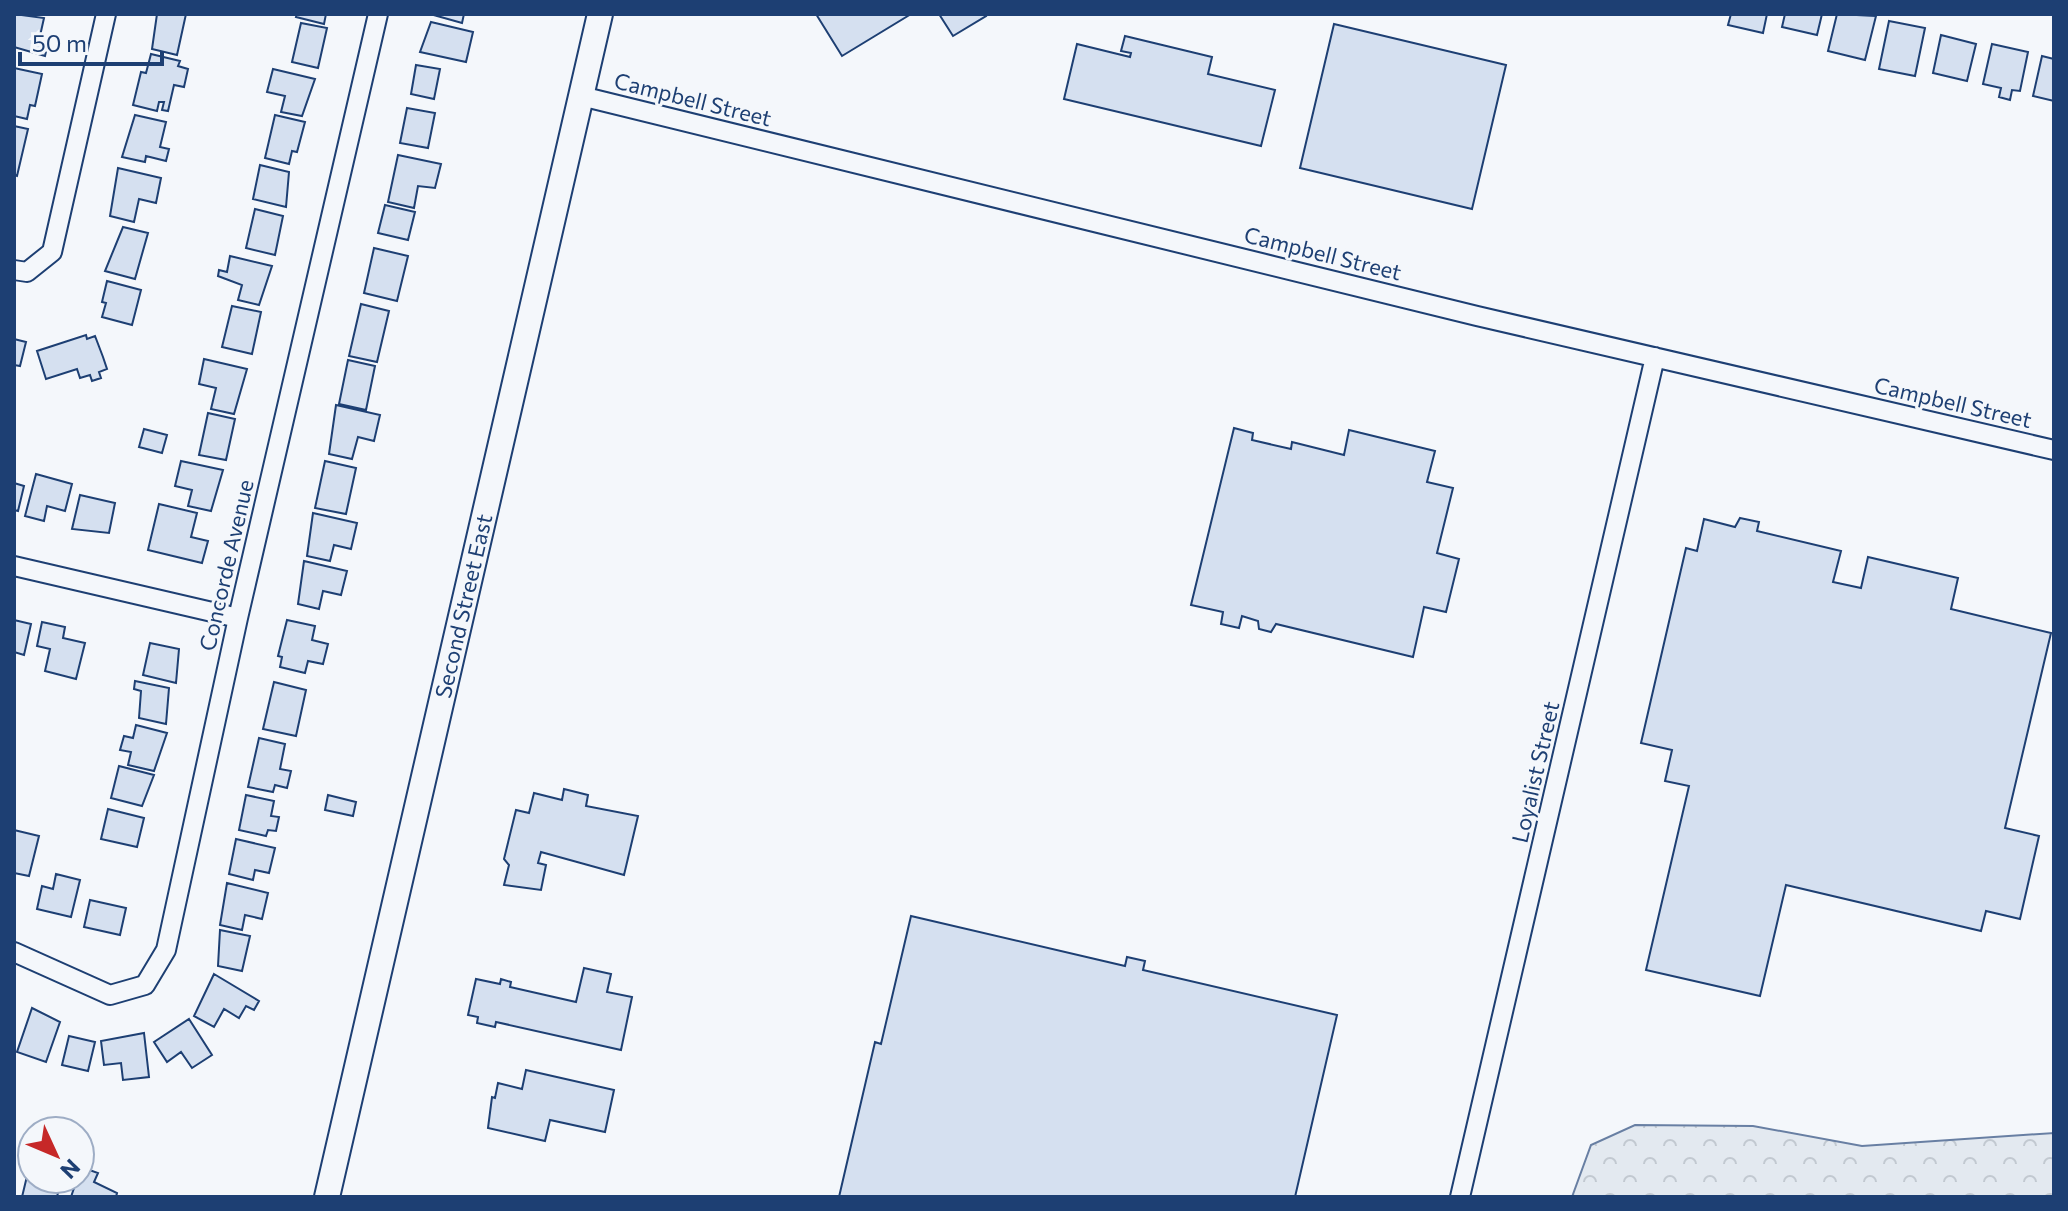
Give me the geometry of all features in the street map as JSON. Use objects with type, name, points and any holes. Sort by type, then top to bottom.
[{"type":"main road","name":"Second Street East","points":[[327,1197],[600,14]]},
{"type":"street","points":[[14,270],[27,272],[52,252],[106,14]]},
{"type":"street","name":"Concorde Avenue","points":[[14,952],[110,995],[145,985],[166,950],[238,618],[378,14]]},
{"type":"street","name":"Campbell Street","points":[[581,96],[1655,357],[2054,450]]},
{"type":"street","name":"Loyalist Street","points":[[1460,1197],[1655,357]]},
{"type":"street","points":[[14,566],[238,618]]},
{"type":"green space","points":[[1635,1125],[1753,1126],[1862,1146],[2054,1133],[2054,1197],[1572,1197],[1591,1145]]},
{"type":"building","points":[[14,14],[44,18],[40,36],[49,38],[45,56],[14,47]]},
{"type":"building","points":[[157,14],[186,14],[177,55],[152,49]]},
{"type":"building","points":[[297,14],[326,14],[324,24],[296,17]]},
{"type":"building","points":[[430,14],[464,14],[462,23]]},
{"type":"building","points":[[816,14],[911,14],[842,56]]},
{"type":"building","points":[[939,14],[985,14],[986,16],[953,36]]},
{"type":"building","points":[[1731,14],[1767,14],[1763,33],[1728,25]]},
{"type":"building","points":[[1785,14],[1822,14],[1817,35],[1782,27]]},
{"type":"building","points":[[1837,14],[1876,16],[1865,60],[1828,51]]},
{"type":"building","points":[[1889,21],[1925,28],[1915,76],[1879,69]]},
{"type":"building","points":[[431,22],[473,32],[466,62],[420,52]]},
{"type":"building","points":[[301,23],[327,28],[318,68],[292,62]]},
{"type":"building","points":[[1334,24],[1506,65],[1472,209],[1300,168]]},
{"type":"building","points":[[1941,35],[1976,44],[1967,81],[1933,73]]},
{"type":"building","points":[[1125,36],[1212,57],[1208,74],[1275,90],[1261,146],[1064,99],[1077,44],[1130,57],[1131,53],[1121,51]]},
{"type":"building","points":[[1992,44],[2028,52],[2020,91],[2012,90],[2010,100],[1999,97],[2001,88],[1983,84]]},
{"type":"building","points":[[151,54],[180,61],[178,66],[188,69],[184,87],[174,85],[168,111],[162,110],[164,102],[159,102],[157,111],[133,105],[141,72],[146,73]]},
{"type":"building","points":[[2042,56],[2054,59],[2054,101],[2033,96]]},
{"type":"building","points":[[416,65],[440,69],[434,99],[411,94]]},
{"type":"building","points":[[14,68],[42,74],[35,106],[30,105],[27,119],[14,116]]},
{"type":"building","points":[[273,69],[315,79],[302,116],[281,112],[285,96],[267,92]]},
{"type":"building","points":[[407,108],[435,113],[428,148],[400,143]]},
{"type":"building","points":[[135,115],[166,122],[160,147],[169,149],[166,161],[146,156],[145,162],[122,157]]},
{"type":"building","points":[[275,115],[305,122],[297,152],[292,151],[289,164],[265,158]]},
{"type":"building","points":[[14,126],[28,129],[17,176],[14,175]]},
{"type":"building","points":[[398,155],[441,164],[435,188],[418,186],[414,208],[388,202]]},
{"type":"building","points":[[260,165],[289,172],[286,207],[253,199]]},
{"type":"building","points":[[118,168],[161,178],[156,203],[139,199],[134,222],[110,216]]},
{"type":"building","points":[[385,205],[415,212],[408,240],[378,233]]},
{"type":"building","points":[[255,209],[283,216],[275,255],[246,248]]},
{"type":"building","points":[[123,227],[148,233],[135,279],[105,271]]},
{"type":"building","points":[[374,248],[408,256],[397,301],[364,293]]},
{"type":"building","points":[[230,256],[272,266],[259,305],[238,300],[242,285],[218,276],[219,270],[227,272]]},
{"type":"building","points":[[107,281],[141,290],[132,325],[102,317]]},
{"type":"building","points":[[361,304],[389,311],[377,362],[349,356]]},
{"type":"building","points":[[232,306],[261,312],[252,354],[222,347]]},
{"type":"building","points":[[86,335],[87,339],[95,336],[103,357],[107,369],[99,372],[101,378],[92,381],[90,375],[80,378],[77,369],[46,379],[37,351]]},
{"type":"building","points":[[14,339],[26,342],[20,366],[14,365]]},
{"type":"building","points":[[204,359],[247,369],[234,414],[211,409],[216,388],[199,384]]},
{"type":"building","points":[[348,360],[375,366],[366,410],[339,404]]},
{"type":"building","points":[[336,405],[380,415],[374,441],[358,437],[352,459],[329,454]]},
{"type":"building","points":[[208,413],[235,419],[226,460],[199,455]]},
{"type":"building","points":[[1234,428],[1253,433],[1252,440],[1291,449],[1292,442],[1344,455],[1349,430],[1435,451],[1427,482],[1453,488],[1437,553],[1459,559],[1446,612],[1424,607],[1413,657],[1276,624],[1271,632],[1259,629],[1258,621],[1242,616],[1239,628],[1221,624],[1223,612],[1191,605]]},
{"type":"building","points":[[144,429],[167,435],[162,453],[139,447]]},
{"type":"building","points":[[181,461],[223,470],[211,511],[188,506],[192,490],[175,486]]},
{"type":"building","points":[[325,461],[356,468],[346,514],[315,508]]},
{"type":"building","points":[[36,474],[72,484],[65,511],[47,506],[44,521],[25,516]]},
{"type":"building","points":[[14,483],[24,486],[18,511],[14,510]]},
{"type":"building","points":[[80,495],[115,503],[109,533],[72,529]]},
{"type":"building","points":[[159,504],[197,513],[191,537],[208,541],[202,563],[148,550]]},
{"type":"building","points":[[313,513],[357,523],[351,549],[334,545],[330,561],[307,556]]},
{"type":"building","points":[[1740,518],[1759,522],[1757,531],[1841,551],[1833,582],[1861,588],[1868,557],[1958,578],[1951,609],[2051,633],[2005,828],[2039,836],[2020,919],[1986,911],[1981,931],[1786,885],[1760,996],[1646,970],[1689,786],[1665,781],[1672,750],[1641,743],[1686,548],[1697,551],[1704,519],[1735,527]]},
{"type":"building","points":[[304,561],[347,571],[341,595],[323,591],[319,609],[298,604]]},
{"type":"building","points":[[14,620],[31,624],[24,655],[14,652]]},
{"type":"building","points":[[287,620],[315,626],[312,640],[328,644],[323,664],[308,661],[305,673],[280,667],[282,657],[278,656]]},
{"type":"building","points":[[42,622],[65,627],[63,638],[85,643],[76,679],[45,671],[50,649],[37,646]]},
{"type":"building","points":[[150,643],[179,649],[176,683],[143,675]]},
{"type":"building","points":[[135,681],[169,688],[166,724],[139,718],[141,691],[134,689]]},
{"type":"building","points":[[274,682],[306,690],[296,736],[263,729]]},
{"type":"building","points":[[136,725],[167,733],[154,771],[128,765],[131,752],[120,750],[124,736],[133,738]]},
{"type":"building","points":[[259,738],[285,744],[280,769],[291,771],[287,788],[275,785],[273,792],[248,787]]},
{"type":"building","points":[[119,766],[154,775],[142,806],[111,798]]},
{"type":"building","points":[[564,789],[588,795],[586,806],[638,816],[624,875],[541,852],[538,863],[546,865],[541,890],[504,885],[509,865],[504,859],[516,810],[529,813],[534,793],[562,800]]},
{"type":"building","points":[[246,795],[274,801],[271,816],[279,817],[276,831],[268,830],[266,836],[239,830]]},
{"type":"building","points":[[328,795],[356,802],[353,816],[325,810]]},
{"type":"building","points":[[108,809],[144,818],[137,847],[101,839]]},
{"type":"building","points":[[14,830],[39,836],[29,876],[14,873]]},
{"type":"building","points":[[236,839],[275,848],[269,873],[255,870],[253,880],[229,874]]},
{"type":"building","points":[[56,874],[80,880],[71,917],[37,909],[42,886],[53,889]]},
{"type":"building","points":[[227,883],[268,893],[262,919],[245,915],[242,930],[220,925]]},
{"type":"building","points":[[90,900],[126,908],[120,935],[84,927]]},
{"type":"building","points":[[911,916],[1125,966],[1127,957],[1145,961],[1143,970],[1337,1015],[1295,1197],[839,1197],[875,1042],[881,1044]]},
{"type":"building","points":[[220,930],[250,936],[242,971],[218,966]]},
{"type":"building","points":[[584,968],[611,974],[607,992],[632,997],[621,1050],[496,1022],[495,1027],[477,1023],[478,1017],[468,1015],[476,979],[500,984],[501,979],[511,982],[510,987],[576,1002]]},
{"type":"building","points":[[214,974],[259,1001],[254,1010],[246,1006],[239,1018],[224,1009],[214,1027],[194,1016]]},
{"type":"building","points":[[32,1008],[60,1022],[46,1062],[17,1052]]},
{"type":"building","points":[[189,1019],[212,1055],[192,1068],[181,1052],[167,1062],[154,1042]]},
{"type":"building","points":[[144,1033],[149,1077],[123,1080],[121,1063],[104,1065],[101,1041]]},
{"type":"building","points":[[69,1036],[95,1042],[88,1071],[62,1065]]},
{"type":"building","points":[[526,1070],[614,1090],[605,1132],[550,1120],[545,1141],[488,1128],[492,1097],[495,1098],[498,1083],[522,1089]]},
{"type":"building","points":[[96,1183],[117,1193],[116,1197],[71,1197],[96,1195]]},
{"type":"building","points":[[22,1195],[57,1195],[57,1197]]}]
